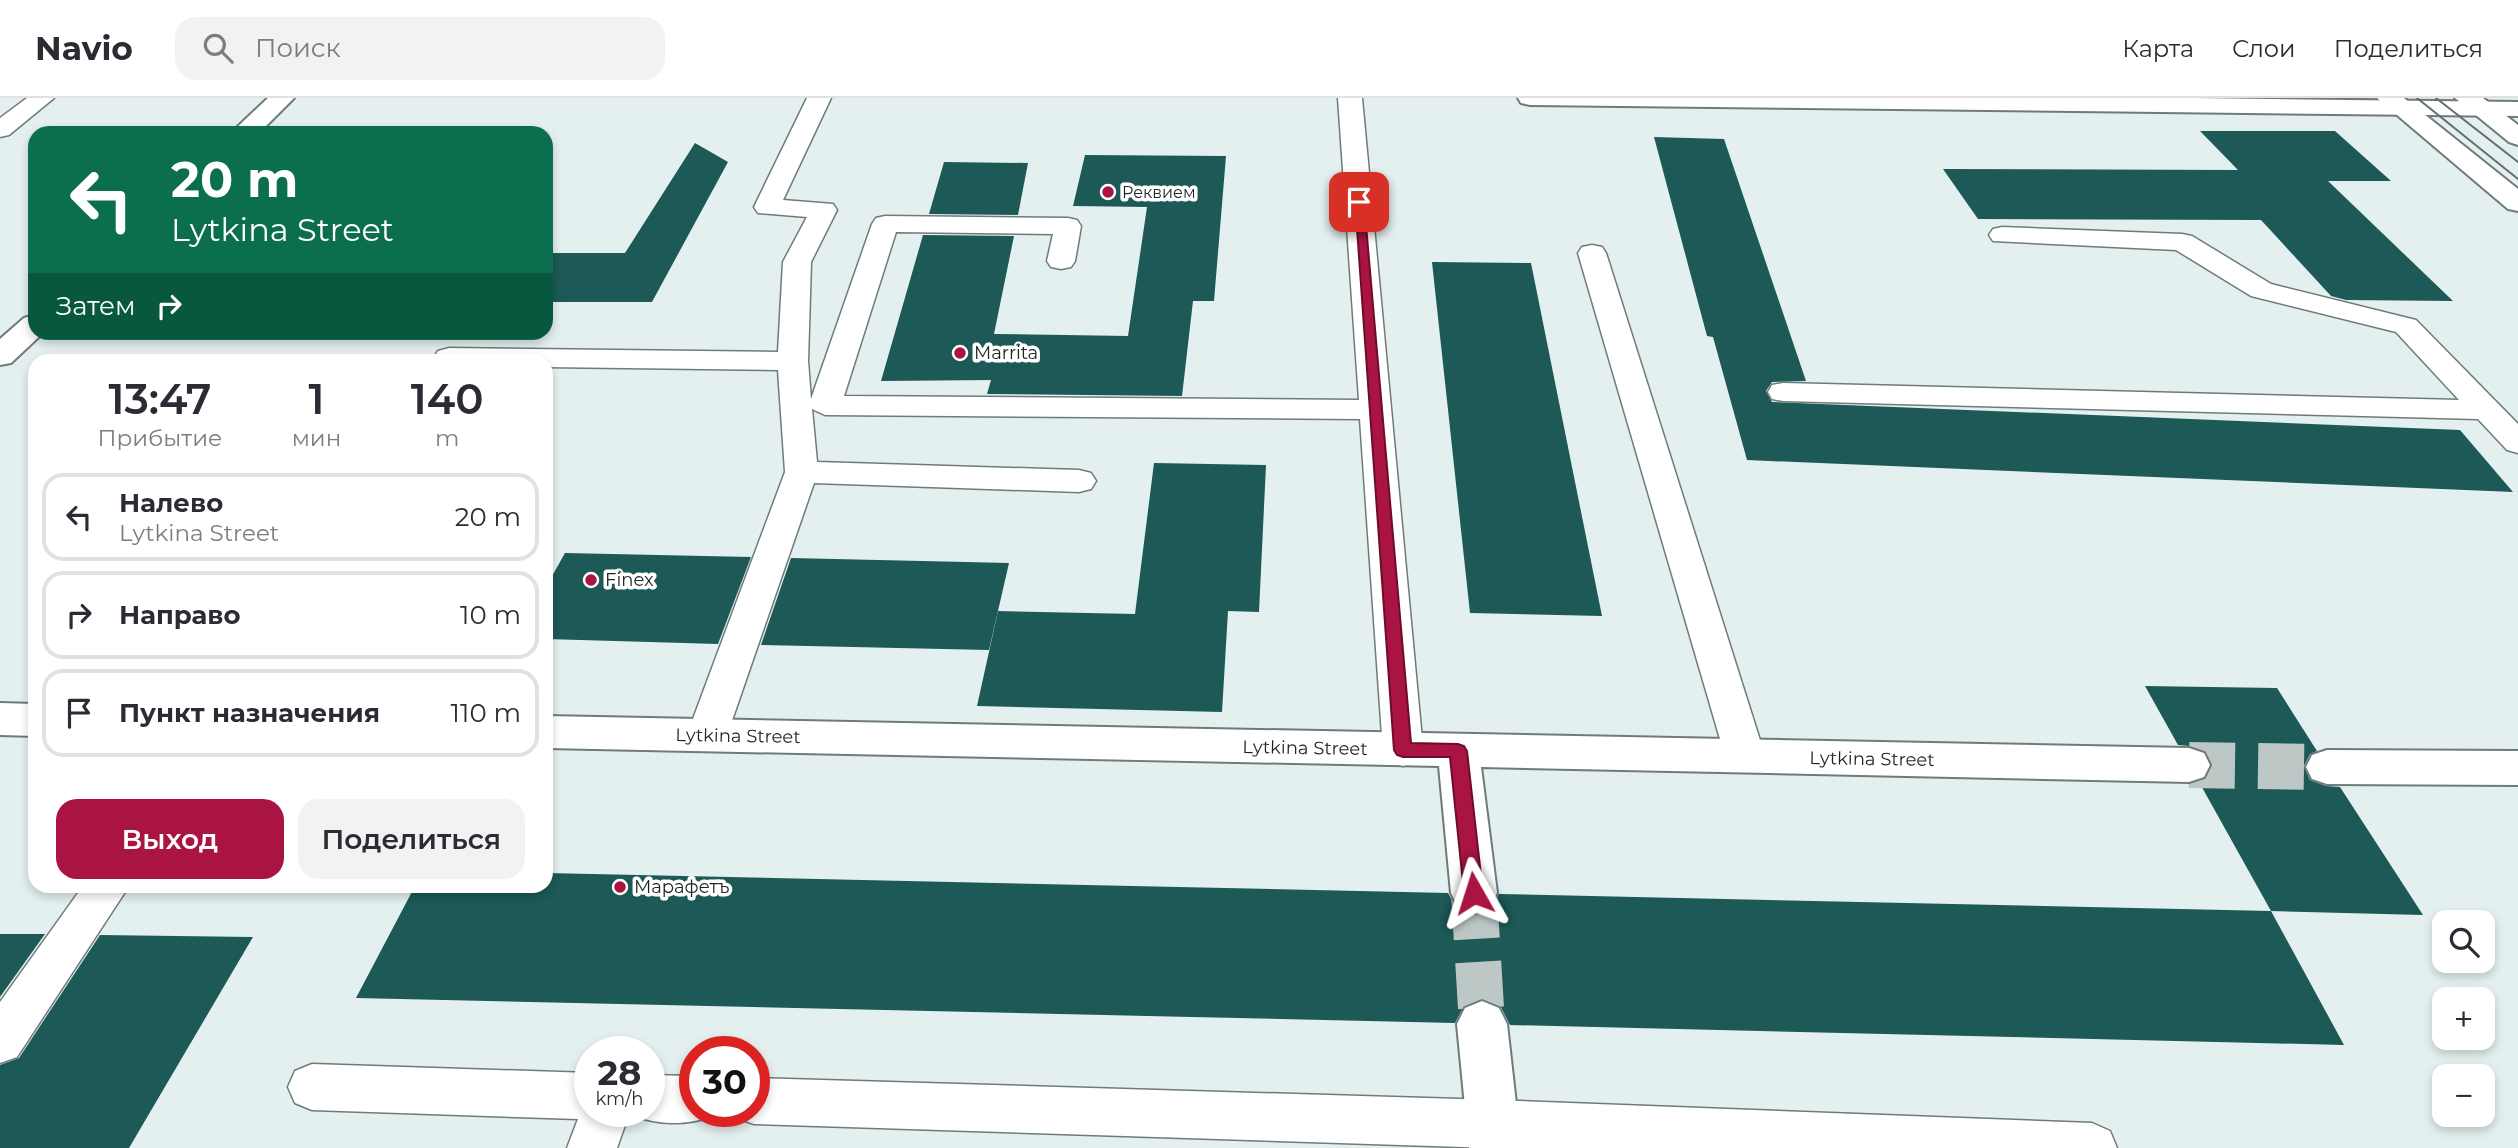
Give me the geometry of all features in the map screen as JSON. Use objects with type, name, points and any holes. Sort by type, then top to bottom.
[{"type":"street","points":[[252,126],[282,98]]},
{"type":"street","points":[[1530,98],[2474,103],[2518,108]]},
{"type":"street","points":[[2394,103],[2518,203]]},
{"type":"street","points":[[2474,103],[2518,137]]},
{"type":"street","points":[[0,356],[28,330]]},
{"type":"street","points":[[0,719],[28,720]]},
{"type":"street","name":"Lytkina Street","points":[[553,732],[2189,765]]},
{"type":"street","points":[[1458,751],[1474,893]]},
{"type":"street","points":[[2327,766],[2518,768]]},
{"type":"street","points":[[1482,1024],[1494,1136]]},
{"type":"lane","points":[[0,130],[42,98]]},
{"type":"lane","points":[[707,735],[801,472],[793,361],[797,262],[824,210],[767,207],[819,98]]},
{"type":"lane","points":[[1350,98],[1403,750]]},
{"type":"lane","points":[[1061,261],[1068,226],[885,224],[825,405],[1376,410]]},
{"type":"lane","points":[[2002,235],[2182,242],[2261,290],[2406,326],[2518,443]]},
{"type":"lane","points":[[1592,253],[1745,757]]},
{"type":"lane","points":[[553,358],[793,361]]},
{"type":"lane","points":[[1783,392],[2488,411]]},
{"type":"lane","points":[[801,472],[1079,481]]},
{"type":"lane","points":[[0,1041],[102,893]]},
{"type":"lane","points":[[312,1087],[574,1095]]},
{"type":"lane","points":[[770,1102],[1494,1136],[2092,1148]]},
{"type":"lane","points":[[592,1148],[600,1127]]},
{"type":"building","points":[[2200,131],[2335,131],[2391,181],[2328,181],[2453,301],[2346,300],[2331,296],[2261,220],[1978,219],[1943,169],[2238,170]]},
{"type":"building","points":[[1654,137],[1724,139],[1806,381],[1772,382],[1766,391],[1772,402],[2460,430],[2513,492],[1747,460],[1713,337],[1707,336]]},
{"type":"building","points":[[695,143],[728,162],[652,302],[553,302],[553,253],[625,253]]},
{"type":"building","points":[[1085,155],[1226,156],[1214,301],[1193,301],[1182,396],[987,394],[991,380],[881,381],[923,235],[1014,236],[994,334],[1128,336],[1147,207],[1073,206]]},
{"type":"building","points":[[944,162],[1028,163],[1018,215],[929,214]]},
{"type":"building","points":[[1432,262],[1531,263],[1602,616],[1470,613]]},
{"type":"building","points":[[1154,463],[1266,465],[1259,612],[1228,611],[1222,712],[977,706],[998,611],[1135,614]]},
{"type":"building","points":[[565,553],[751,557],[718,644],[553,639],[553,574]]},
{"type":"building","points":[[791,558],[1009,563],[989,650],[761,645]]},
{"type":"building","points":[[2145,686],[2277,688],[2317,751],[2310,754],[2304,766],[2310,780],[2326,786],[2340,787],[2423,915],[2271,911],[2199,782],[2206,778],[2212,766],[2206,752],[2178,745]]},
{"type":"building","points":[[553,873],[1448,893],[1456,908],[1473,915],[1491,909],[1499,894],[2271,911],[2344,1045],[1510,1025],[1501,1007],[1483,999],[1464,1006],[1455,1023],[356,998],[411,893],[553,893]]},
{"type":"building","points":[[0,934],[45,934],[0,997]]},
{"type":"building","points":[[100,935],[253,937],[129,1148],[0,1148],[0,1065],[19,1058]]},
{"type":"tunnel","points":[[2189,765],[2327,767]]},
{"type":"tunnel","points":[[1474,893],[1482,1024]]},
{"type":"tram line","points":[[2417,98],[2518,179]]},
{"type":"tram line","points":[[2436,98],[2518,162]]},
{"type":"place","name":"Реквием","points":[[1108,192]]},
{"type":"place","name":"Marrita","points":[[960,353]]},
{"type":"place","name":"Finex","points":[[591,580]]},
{"type":"place","name":"Марафетъ","points":[[620,887]]},
{"type":"route","points":[[1359,202],[1403,750],[1458,751],[1474,893]]}]
